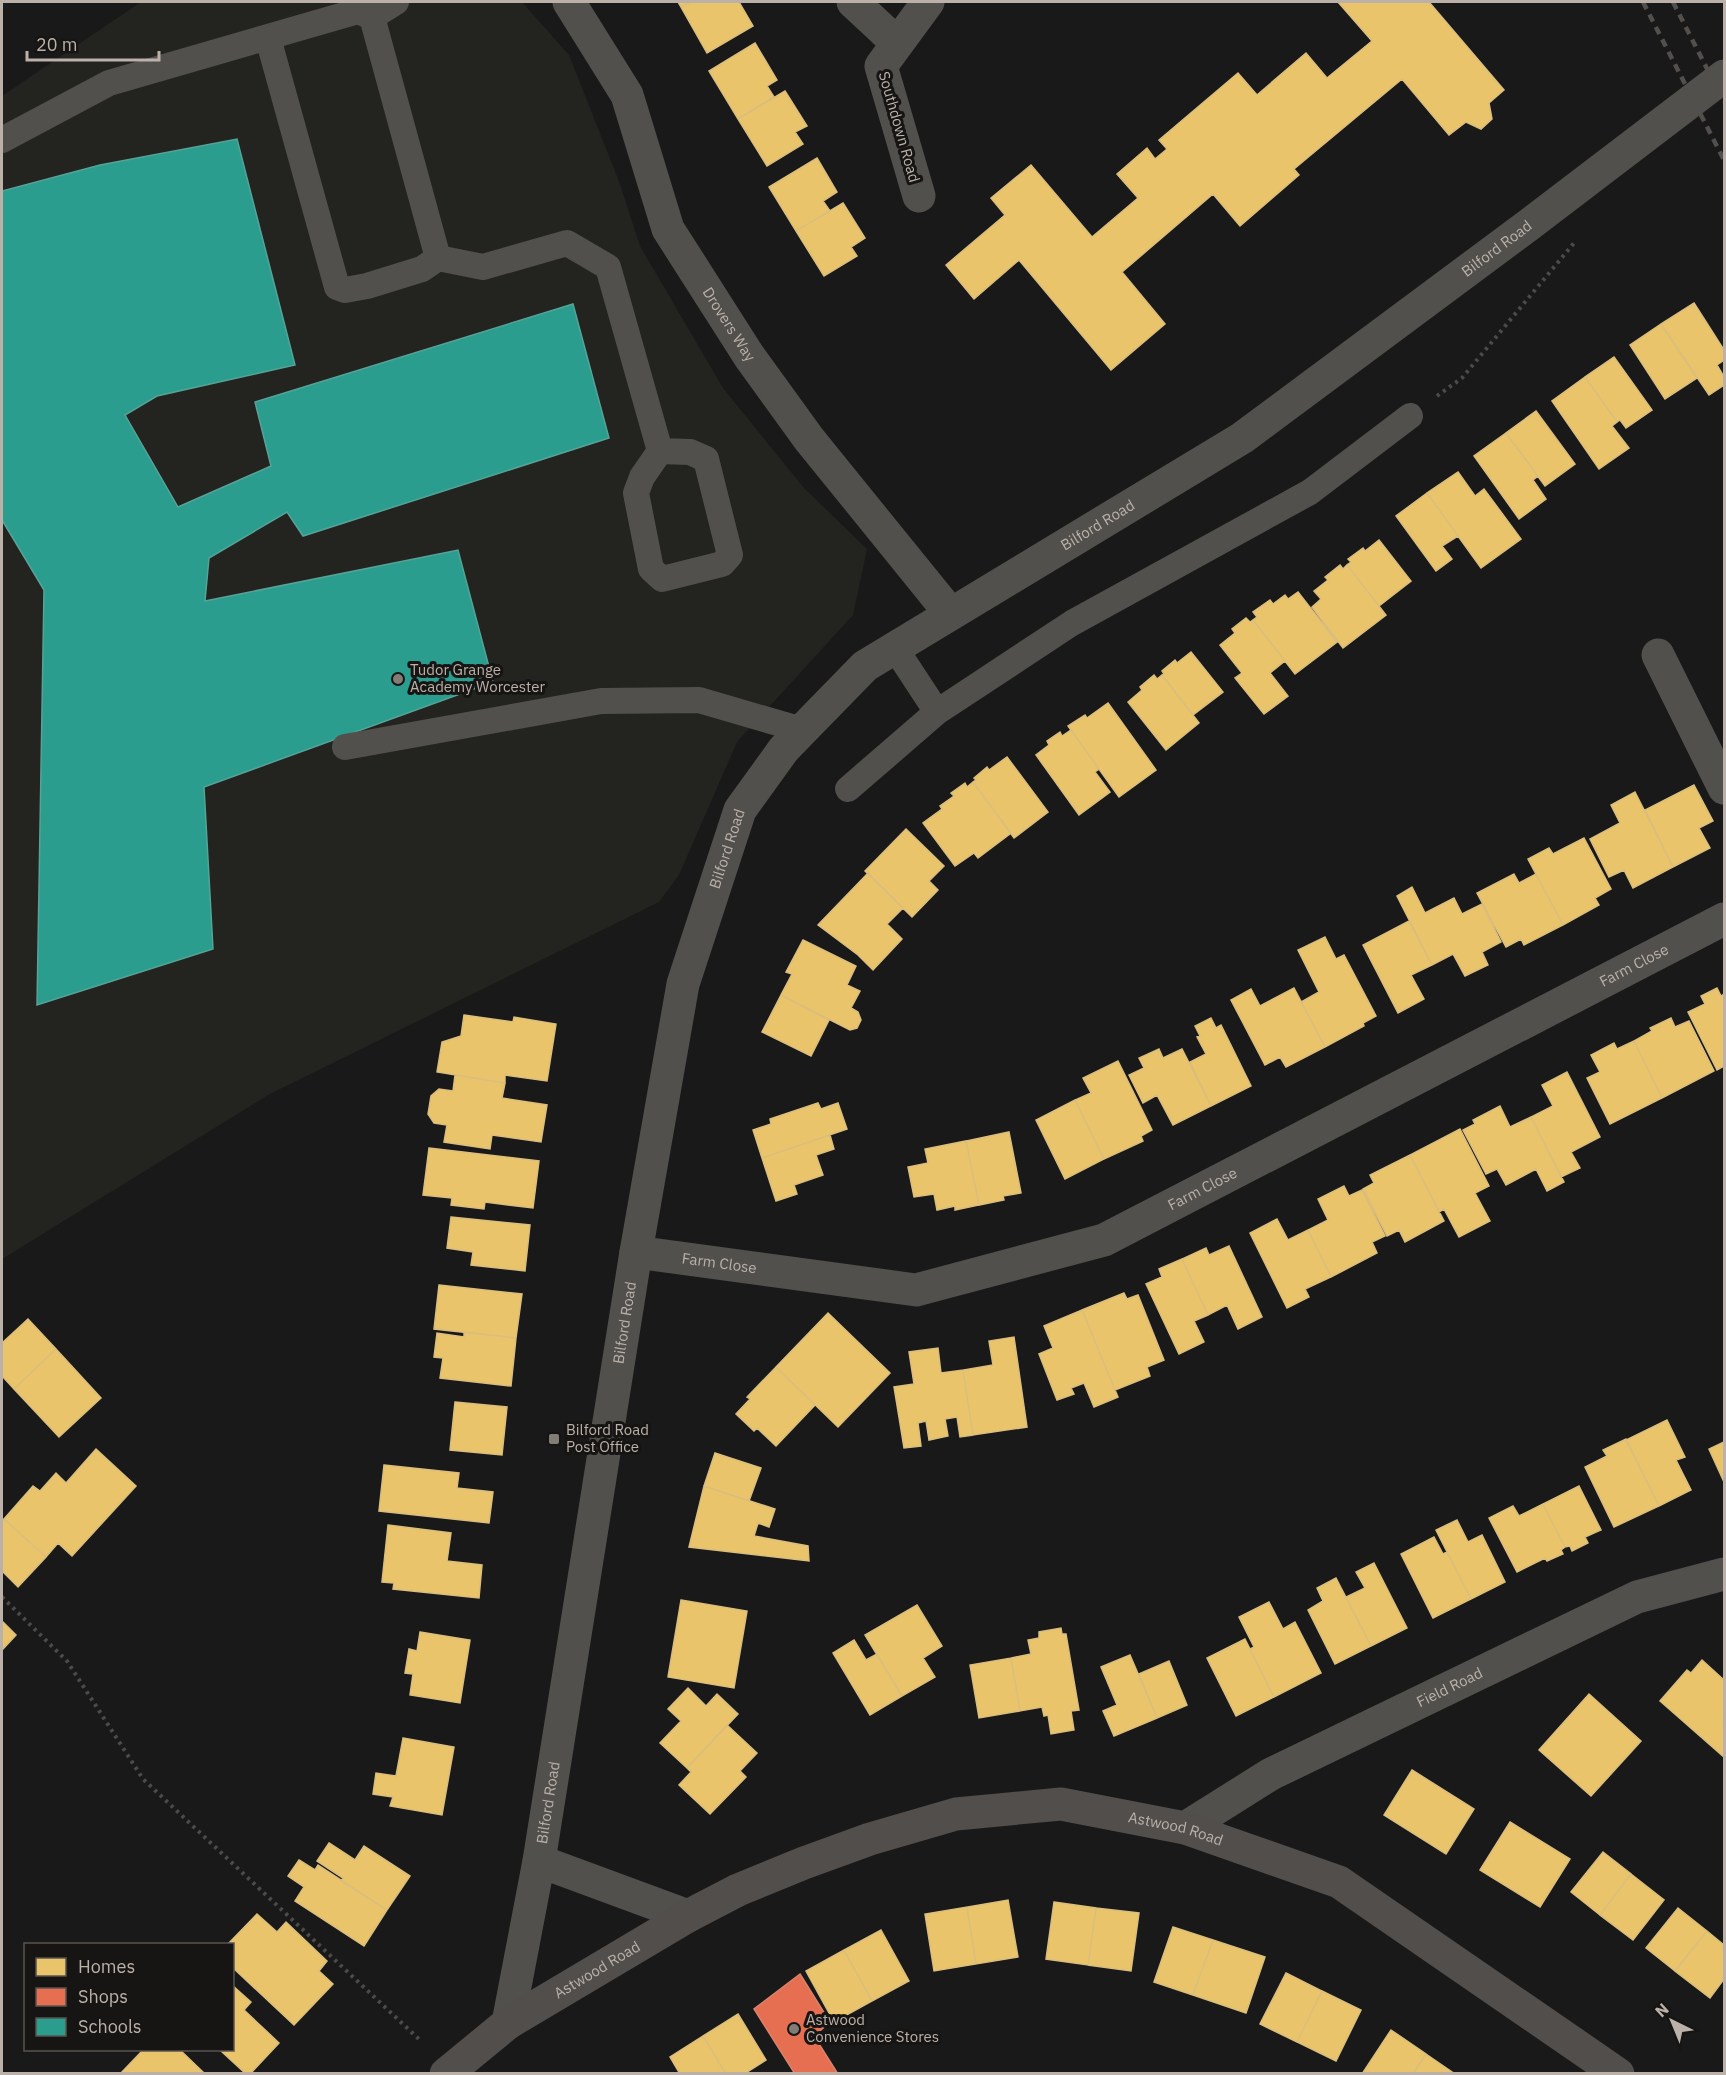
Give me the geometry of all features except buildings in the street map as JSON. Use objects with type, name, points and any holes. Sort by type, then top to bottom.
[{"type":"main road","name":"Astwood Road","points":[[508,2023],[688,1916],[738,1890],[804,1863],[870,1839],[956,1814],[1061,1804],[1185,1828],[1339,1882],[1617,2073]]},
{"type":"main road","points":[[451,2072],[508,2023]]},
{"type":"street","name":"Drovers Way","points":[[569,2],[627,95],[668,229],[749,356],[809,439],[950,613]]},
{"type":"street","points":[[853,2],[897,43]]},
{"type":"street","name":"Southdown Road","points":[[919,196],[880,66],[928,2]]},
{"type":"street","name":"Bilford Road","points":[[508,2023],[539,1861],[636,1252],[683,984],[740,810],[784,749],[865,666],[1242,438],[1725,76]]},
{"type":"street","points":[[1658,655],[1725,788]]},
{"type":"street","name":"Farm Close","points":[[636,1252],[916,1290],[1104,1240],[1725,920]]},
{"type":"street","name":"Field Road","points":[[1185,1828],[1271,1774],[1638,1597],[1725,1574]]},
{"type":"street","points":[[539,1861],[688,1916]]},
{"type":"lane","points":[[372,17],[396,2]]},
{"type":"lane","points":[[2,140],[109,82],[358,11],[372,17]]},
{"type":"lane","points":[[372,17],[438,258]]},
{"type":"lane","points":[[268,38],[337,287],[345,290],[367,286],[422,269],[438,258],[483,267],[567,243],[608,267],[660,451]]},
{"type":"lane","points":[[848,789],[937,712],[1072,623],[1310,492],[1410,416]]},
{"type":"lane","points":[[660,451],[690,452],[706,459],[730,555],[722,564],[662,579],[651,569],[636,493],[642,477],[660,451]]},
{"type":"lane","points":[[895,648],[937,712]]},
{"type":"lane","points":[[345,747],[601,701],[699,700],[802,730]]},
{"type":"path","points":[[1410,416],[1462,378],[1576,240]]},
{"type":"path","points":[[2,1597],[67,1661],[143,1779],[451,2072]]},
{"type":"shaded area","name":"Tudor Grange Academy Worcester","points":[[141,2],[522,2],[569,55],[620,184],[640,246],[723,388],[804,488],[867,549],[853,615],[737,742],[679,875],[659,902],[270,1094],[2,1259],[2,96]]},
{"type":"railway","points":[[1643,2],[1724,160]]},
{"type":"railway","points":[[1673,2],[1724,102]]},
{"type":"place","name":"Tudor Grange Academy Worcester","points":[[398,679]]},
{"type":"place","name":"Bilford Road Post Office","points":[[554,1439]]},
{"type":"place","name":"Astwood Convenience Stores","points":[[794,2029]]}]
